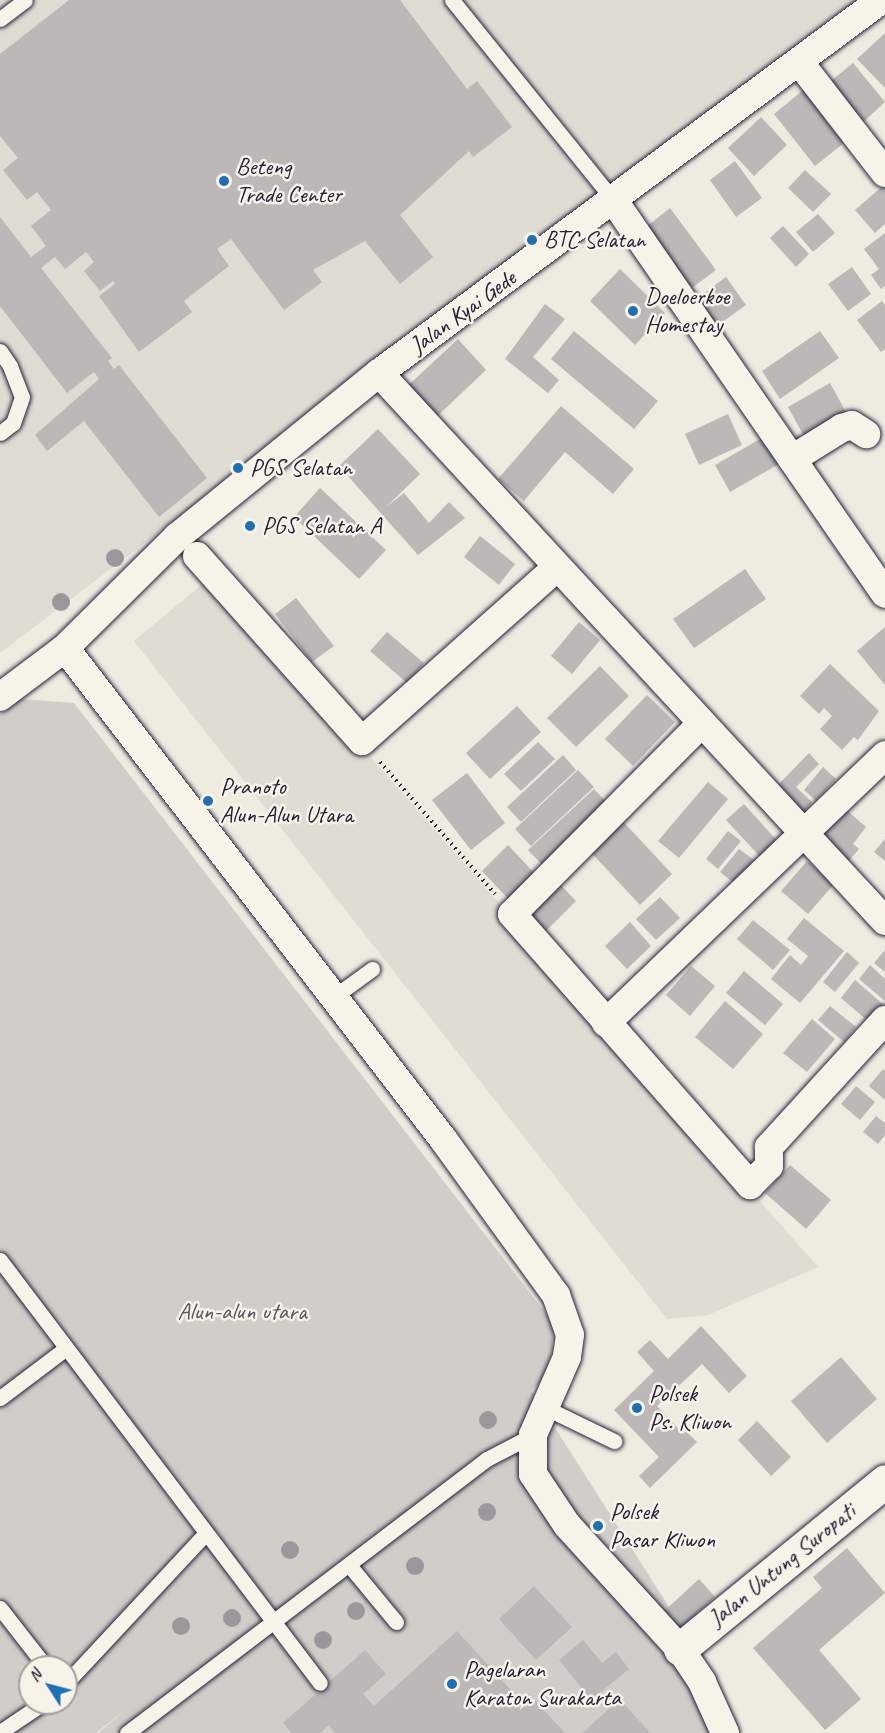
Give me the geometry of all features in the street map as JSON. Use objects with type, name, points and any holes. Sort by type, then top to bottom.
[{"type":"street","name":"Jalan Kyai Gede","points":[[0,697],[65,648],[177,537],[379,373],[800,63],[881,0]]},
{"type":"street","points":[[800,63],[885,173]]},
{"type":"street","points":[[614,201],[885,594]]},
{"type":"street","points":[[379,373],[801,834],[885,921]]},
{"type":"street","points":[[792,459],[852,425],[866,434]]},
{"type":"street","points":[[197,556],[362,741],[556,567]]},
{"type":"street","points":[[65,648],[335,996],[556,1295],[570,1335],[567,1358],[533,1435],[530,1456],[533,1474],[544,1495],[680,1649],[702,1682],[725,1733]]},
{"type":"street","points":[[701,724],[512,914],[750,1185],[770,1166],[769,1147],[885,1020]]},
{"type":"street","points":[[606,1023],[885,755]]},
{"type":"street","name":"Jalan Untung Suropati","points":[[680,1649],[885,1481]]},
{"type":"lane","points":[[0,19],[25,0]]},
{"type":"lane","points":[[452,0],[614,201]]},
{"type":"lane","points":[[0,351],[10,366],[22,397],[13,423],[0,433]]},
{"type":"lane","points":[[335,996],[372,969]]},
{"type":"lane","points":[[0,1260],[320,1683]]},
{"type":"lane","points":[[0,1398],[66,1348]]},
{"type":"lane","points":[[546,1408],[614,1441]]},
{"type":"lane","points":[[127,1733],[275,1624],[488,1459],[533,1435]]},
{"type":"lane","points":[[78,1670],[206,1533]]},
{"type":"lane","points":[[350,1564],[396,1622]]},
{"type":"lane","points":[[0,1608],[37,1655]]},
{"type":"lane","points":[[0,1732],[25,1715]]},
{"type":"path","points":[[362,741],[512,914]]},
{"type":"shaded area","points":[[0,0],[859,0],[0,653]]},
{"type":"shaded area","points":[[212,576],[818,1267],[708,1315],[667,1319],[134,641]]},
{"type":"green space","name":"Alun-alun utara","points":[[20,699],[74,703],[554,1324],[549,1376],[531,1390],[702,1659],[729,1733],[98,1733],[128,1708],[96,1733],[0,1733],[0,715]]},
{"type":"building","name":"Beteng Trade Center","points":[[69,0],[400,0],[467,89],[477,81],[512,127],[473,157],[469,151],[400,215],[433,257],[400,284],[365,241],[313,270],[322,282],[284,310],[231,239],[217,249],[229,266],[184,301],[192,312],[139,352],[99,296],[115,284],[113,281],[100,291],[84,271],[94,262],[86,252],[65,269],[55,257],[41,268],[112,358],[108,361],[114,369],[119,365],[207,478],[159,517],[84,421],[47,451],[35,435],[99,379],[94,372],[67,393],[0,306],[0,217],[31,257],[46,246],[31,226],[51,210],[37,192],[27,200],[3,170],[18,158],[0,136],[0,54]]},
{"type":"building","points":[[885,33],[885,88],[857,59]]},
{"type":"building","points":[[853,63],[885,102],[859,126],[826,85]]},
{"type":"building","points":[[807,87],[849,139],[815,166],[774,114]]},
{"type":"building","points":[[761,117],[787,145],[754,176],[728,148]]},
{"type":"building","points":[[735,161],[762,198],[736,217],[710,180]]},
{"type":"building","points":[[805,170],[831,194],[813,212],[788,188]]},
{"type":"building","points":[[885,184],[885,224],[875,233],[855,210]]},
{"type":"building","points":[[670,208],[716,270],[692,288],[646,227]]},
{"type":"building","points":[[818,214],[835,233],[813,252],[796,232]]},
{"type":"building","points":[[783,226],[809,254],[796,267],[770,238]]},
{"type":"building","points":[[885,233],[885,286],[881,289],[871,275],[879,269],[864,249]]},
{"type":"building","points":[[852,267],[871,294],[848,311],[828,284]]},
{"type":"building","points":[[620,269],[665,313],[635,345],[590,301]]},
{"type":"building","points":[[726,277],[746,305],[714,328],[695,300]]},
{"type":"building","points":[[882,301],[885,305],[885,349],[881,352],[857,320]]},
{"type":"building","points":[[545,304],[565,319],[533,357],[559,380],[548,393],[505,359]]},
{"type":"building","points":[[574,331],[658,401],[634,429],[551,359]]},
{"type":"building","points":[[820,331],[839,358],[780,399],[762,371]]},
{"type":"building","points":[[458,339],[486,370],[430,423],[401,392]]},
{"type":"building","points":[[830,383],[847,414],[805,438],[788,407]]},
{"type":"building","points":[[561,406],[634,469],[613,494],[565,452],[524,501],[498,479]]},
{"type":"building","points":[[728,414],[742,445],[699,465],[685,434]]},
{"type":"building","points":[[378,429],[420,474],[386,507],[404,493],[429,523],[449,502],[465,518],[418,555],[339,466]]},
{"type":"building","points":[[769,434],[784,461],[730,492],[715,465]]},
{"type":"building","points":[[320,488],[386,550],[359,579],[294,517]]},
{"type":"building","points":[[480,536],[515,564],[499,585],[464,557]]},
{"type":"building","points":[[745,569],[766,599],[694,648],[673,619]]},
{"type":"building","points":[[296,598],[334,646],[312,662],[275,614]]},
{"type":"building","points":[[579,622],[600,640],[572,674],[551,656]]},
{"type":"building","points":[[885,627],[885,685],[857,651]]},
{"type":"building","points":[[387,632],[424,663],[407,683],[370,651]]},
{"type":"building","points":[[830,664],[879,711],[858,740],[854,737],[842,750],[820,729],[832,716],[824,708],[819,714],[800,696]]},
{"type":"building","points":[[600,666],[629,696],[576,747],[547,718]]},
{"type":"building","points":[[647,695],[675,722],[633,766],[605,739]]},
{"type":"building","points":[[517,706],[541,732],[490,779],[466,753]]},
{"type":"building","points":[[538,742],[555,759],[521,791],[504,774]]},
{"type":"building","points":[[809,753],[819,764],[796,787],[812,802],[802,814],[775,788]]},
{"type":"building","points":[[563,755],[576,770],[521,822],[507,807]]},
{"type":"building","points":[[823,767],[836,779],[816,801],[804,790]]},
{"type":"building","points":[[578,770],[594,787],[531,846],[515,829]]},
{"type":"building","points":[[467,773],[505,823],[471,850],[432,800]]},
{"type":"building","points":[[708,782],[728,799],[679,858],[658,841]]},
{"type":"building","points":[[594,789],[612,808],[546,869],[528,850]]},
{"type":"building","points":[[744,804],[782,846],[765,862],[726,820]]},
{"type":"building","points":[[844,808],[866,827],[853,844],[859,849],[847,863],[818,840]]},
{"type":"building","points":[[618,816],[672,874],[640,905],[586,847]]},
{"type":"building","points":[[728,831],[741,841],[718,869],[706,859]]},
{"type":"building","points":[[885,839],[885,861],[874,852]]},
{"type":"building","points":[[508,845],[539,878],[512,903],[482,871]]},
{"type":"building","points":[[739,849],[754,860],[734,883],[720,872]]},
{"type":"building","points":[[807,861],[834,884],[808,914],[781,891]]},
{"type":"building","points":[[555,879],[576,901],[541,936],[519,914]]},
{"type":"building","points":[[660,897],[680,918],[656,940],[636,919]]},
{"type":"building","points":[[804,918],[844,951],[800,1003],[771,979],[790,955],[801,965],[808,956],[787,939]]},
{"type":"building","points":[[753,920],[790,950],[773,970],[737,939]]},
{"type":"building","points":[[630,922],[651,946],[627,969],[605,946]]},
{"type":"building","points":[[885,950],[885,972],[874,963]]},
{"type":"building","points":[[847,952],[859,963],[835,992],[823,982]]},
{"type":"building","points":[[870,965],[885,979],[885,1001],[859,979]]},
{"type":"building","points":[[691,966],[715,986],[690,1016],[666,995]]},
{"type":"building","points":[[744,971],[783,1004],[765,1025],[726,993]]},
{"type":"building","points":[[855,980],[885,1006],[869,1022],[841,998]]},
{"type":"building","points":[[725,1001],[763,1034],[733,1069],[695,1037]]},
{"type":"building","points":[[830,1006],[856,1027],[844,1042],[818,1020]]},
{"type":"building","points":[[812,1019],[835,1039],[807,1072],[783,1053]]},
{"type":"building","points":[[883,1069],[885,1071],[885,1100],[869,1086]]},
{"type":"building","points":[[856,1086],[875,1102],[860,1120],[841,1104]]},
{"type":"building","points":[[876,1116],[885,1123],[885,1135],[878,1144],[863,1132]]},
{"type":"building","points":[[790,1165],[831,1200],[806,1229],[765,1193]]},
{"type":"building","name":"Polsek Ps. Kliwon","points":[[701,1326],[747,1376],[729,1393],[702,1364],[657,1406],[683,1434],[686,1431],[697,1442],[650,1488],[639,1476],[659,1457],[614,1410],[654,1371],[637,1352],[650,1340],[668,1359]]},
{"type":"building","points":[[841,1357],[877,1399],[827,1443],[791,1401]]},
{"type":"building","points":[[757,1421],[791,1457],[771,1476],[738,1440]]},
{"type":"building","points":[[847,1548],[885,1593],[819,1650],[861,1699],[825,1730],[753,1648],[822,1588],[813,1577]]},
{"type":"building","points":[[699,1579],[715,1597],[678,1631],[662,1613]]},
{"type":"building","points":[[534,1586],[572,1627],[536,1660],[499,1619]]},
{"type":"building","name":"Pagelaran Karaton Surakarta","points":[[457,1631],[520,1700],[528,1693],[565,1733],[335,1733],[329,1725],[320,1733],[292,1733],[283,1723],[365,1650],[386,1674],[363,1694],[374,1706]]},
{"type":"building","points":[[583,1640],[602,1663],[616,1652],[629,1669],[591,1700],[559,1660]]},
{"type":"building","points":[[620,1699],[650,1733],[582,1733]]},
{"type":"place","name":"Beteng Trade Center","points":[[224,181]]},
{"type":"place","name":"BTC Selatan","points":[[532,240]]},
{"type":"place","name":"Doeloerkoe Homestay","points":[[633,311]]},
{"type":"place","name":"PGS Selatan","points":[[238,468]]},
{"type":"place","name":"PGS Selatan A","points":[[250,526]]},
{"type":"place","name":"Pranoto Alun-Alun Utara","points":[[208,801]]},
{"type":"place","name":"Polsek Ps. Kliwon","points":[[637,1408]]},
{"type":"place","name":"Polsek Pasar Kliwon","points":[[598,1526]]},
{"type":"place","name":"Pagelaran Karaton Surakarta","points":[[452,1684]]}]
